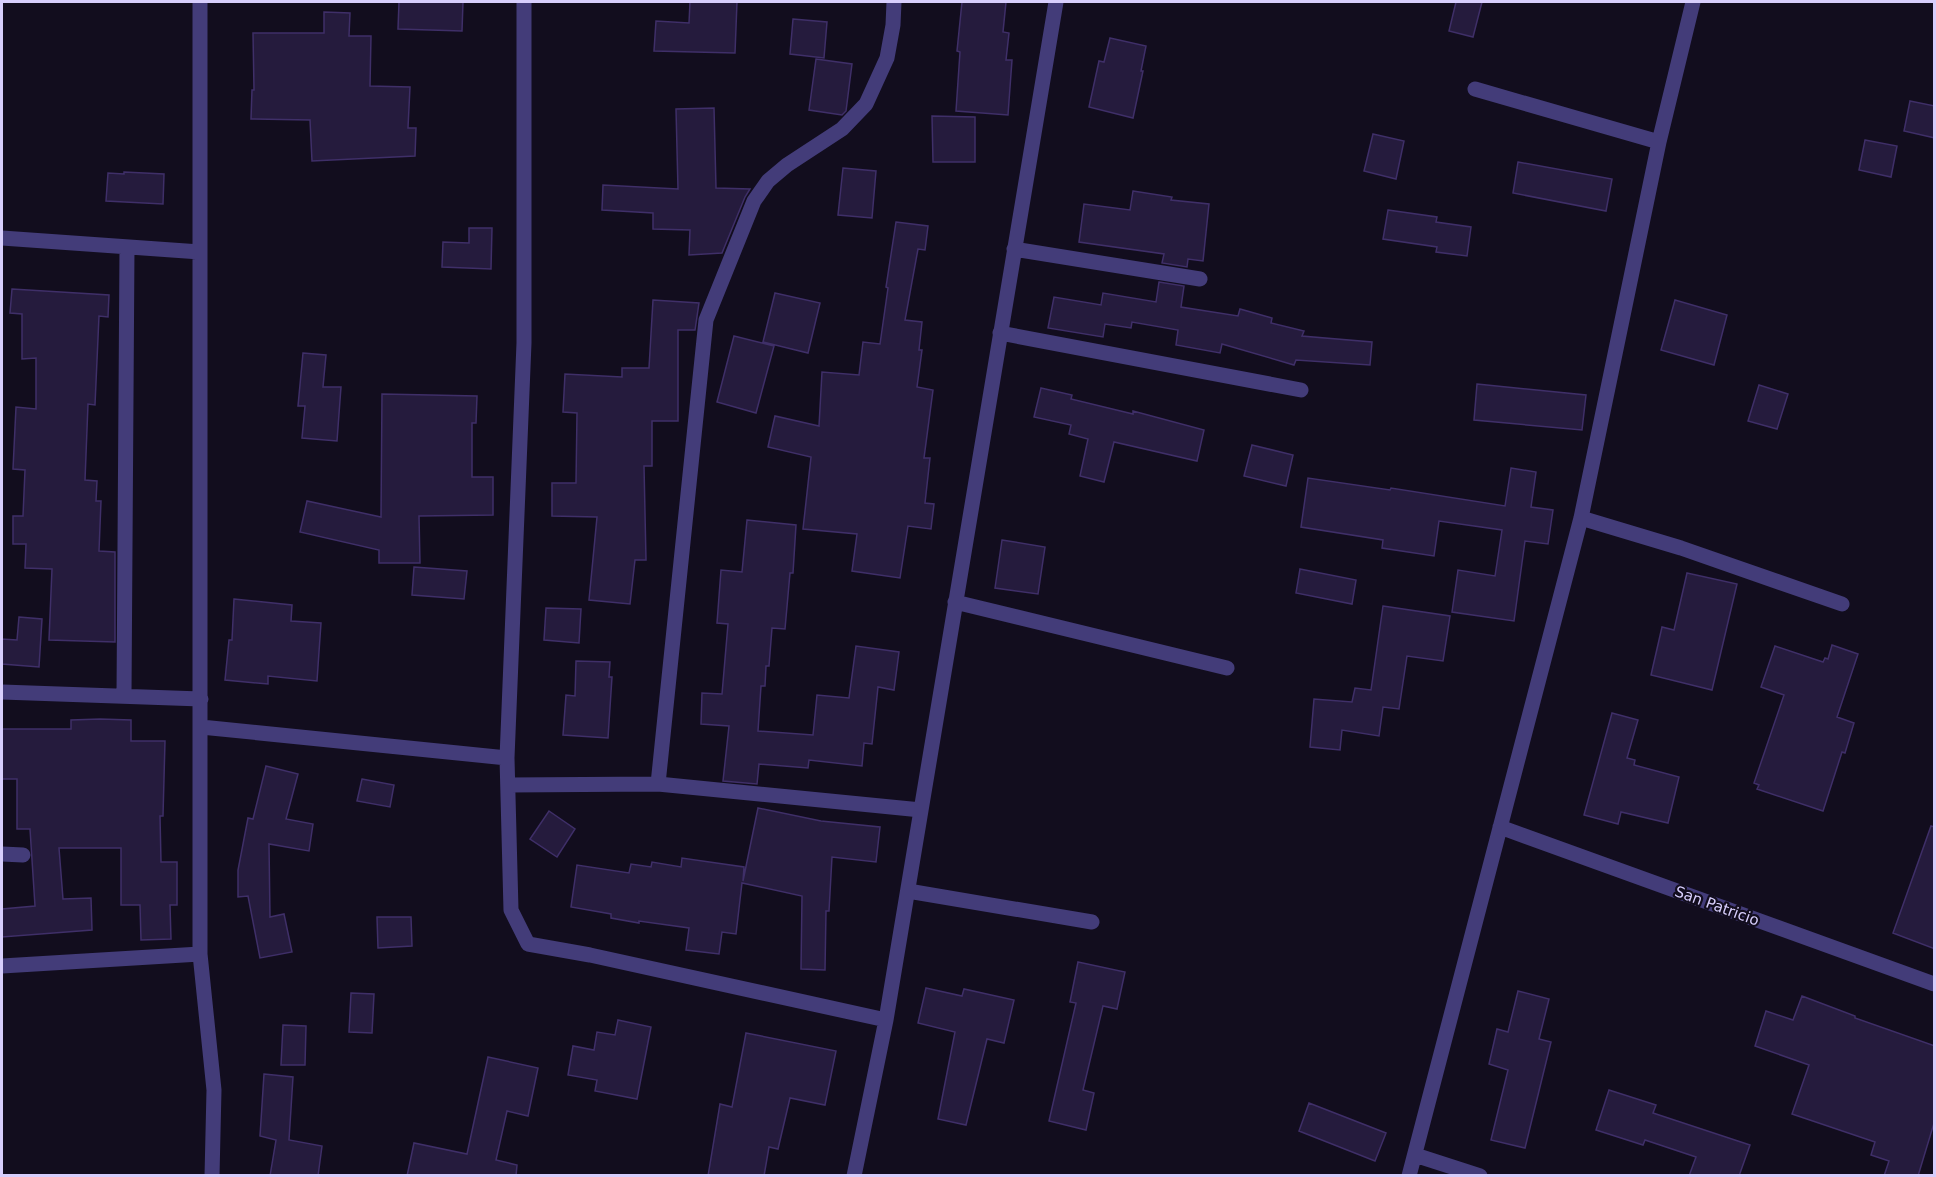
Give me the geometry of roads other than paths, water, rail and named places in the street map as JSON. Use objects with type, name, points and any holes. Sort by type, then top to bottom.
[{"type":"street","points":[[200,2],[200,954],[214,1090],[212,1176]]},
{"type":"street","points":[[524,2],[524,343],[507,758],[511,910],[528,944],[886,1020]]},
{"type":"street","points":[[658,784],[706,320],[754,201],[768,181],[787,165],[842,129],[866,104],[887,58],[893,25],[894,2]]},
{"type":"street","points":[[854,1176],[886,1020],[1056,2]]},
{"type":"street","points":[[1409,1176],[1581,518],[1659,142],[1693,2]]},
{"type":"street","points":[[1475,89],[1659,142]]},
{"type":"street","points":[[2,238],[201,252]]},
{"type":"street","points":[[124,696],[127,247]]},
{"type":"street","points":[[1014,249],[1200,279]]},
{"type":"street","points":[[1000,333],[1301,390]]},
{"type":"street","points":[[1581,518],[1681,548],[1842,604]]},
{"type":"street","points":[[956,603],[1227,668]]},
{"type":"street","points":[[2,692],[201,699]]},
{"type":"street","points":[[201,727],[507,758]]},
{"type":"street","points":[[508,785],[658,784],[921,810]]},
{"type":"street","name":"San Patricio","points":[[1500,827],[1935,984]]},
{"type":"street","points":[[2,854],[23,855]]},
{"type":"street","points":[[908,891],[1092,922]]},
{"type":"street","points":[[2,966],[200,954]]},
{"type":"street","points":[[1415,1155],[1480,1176]]}]
